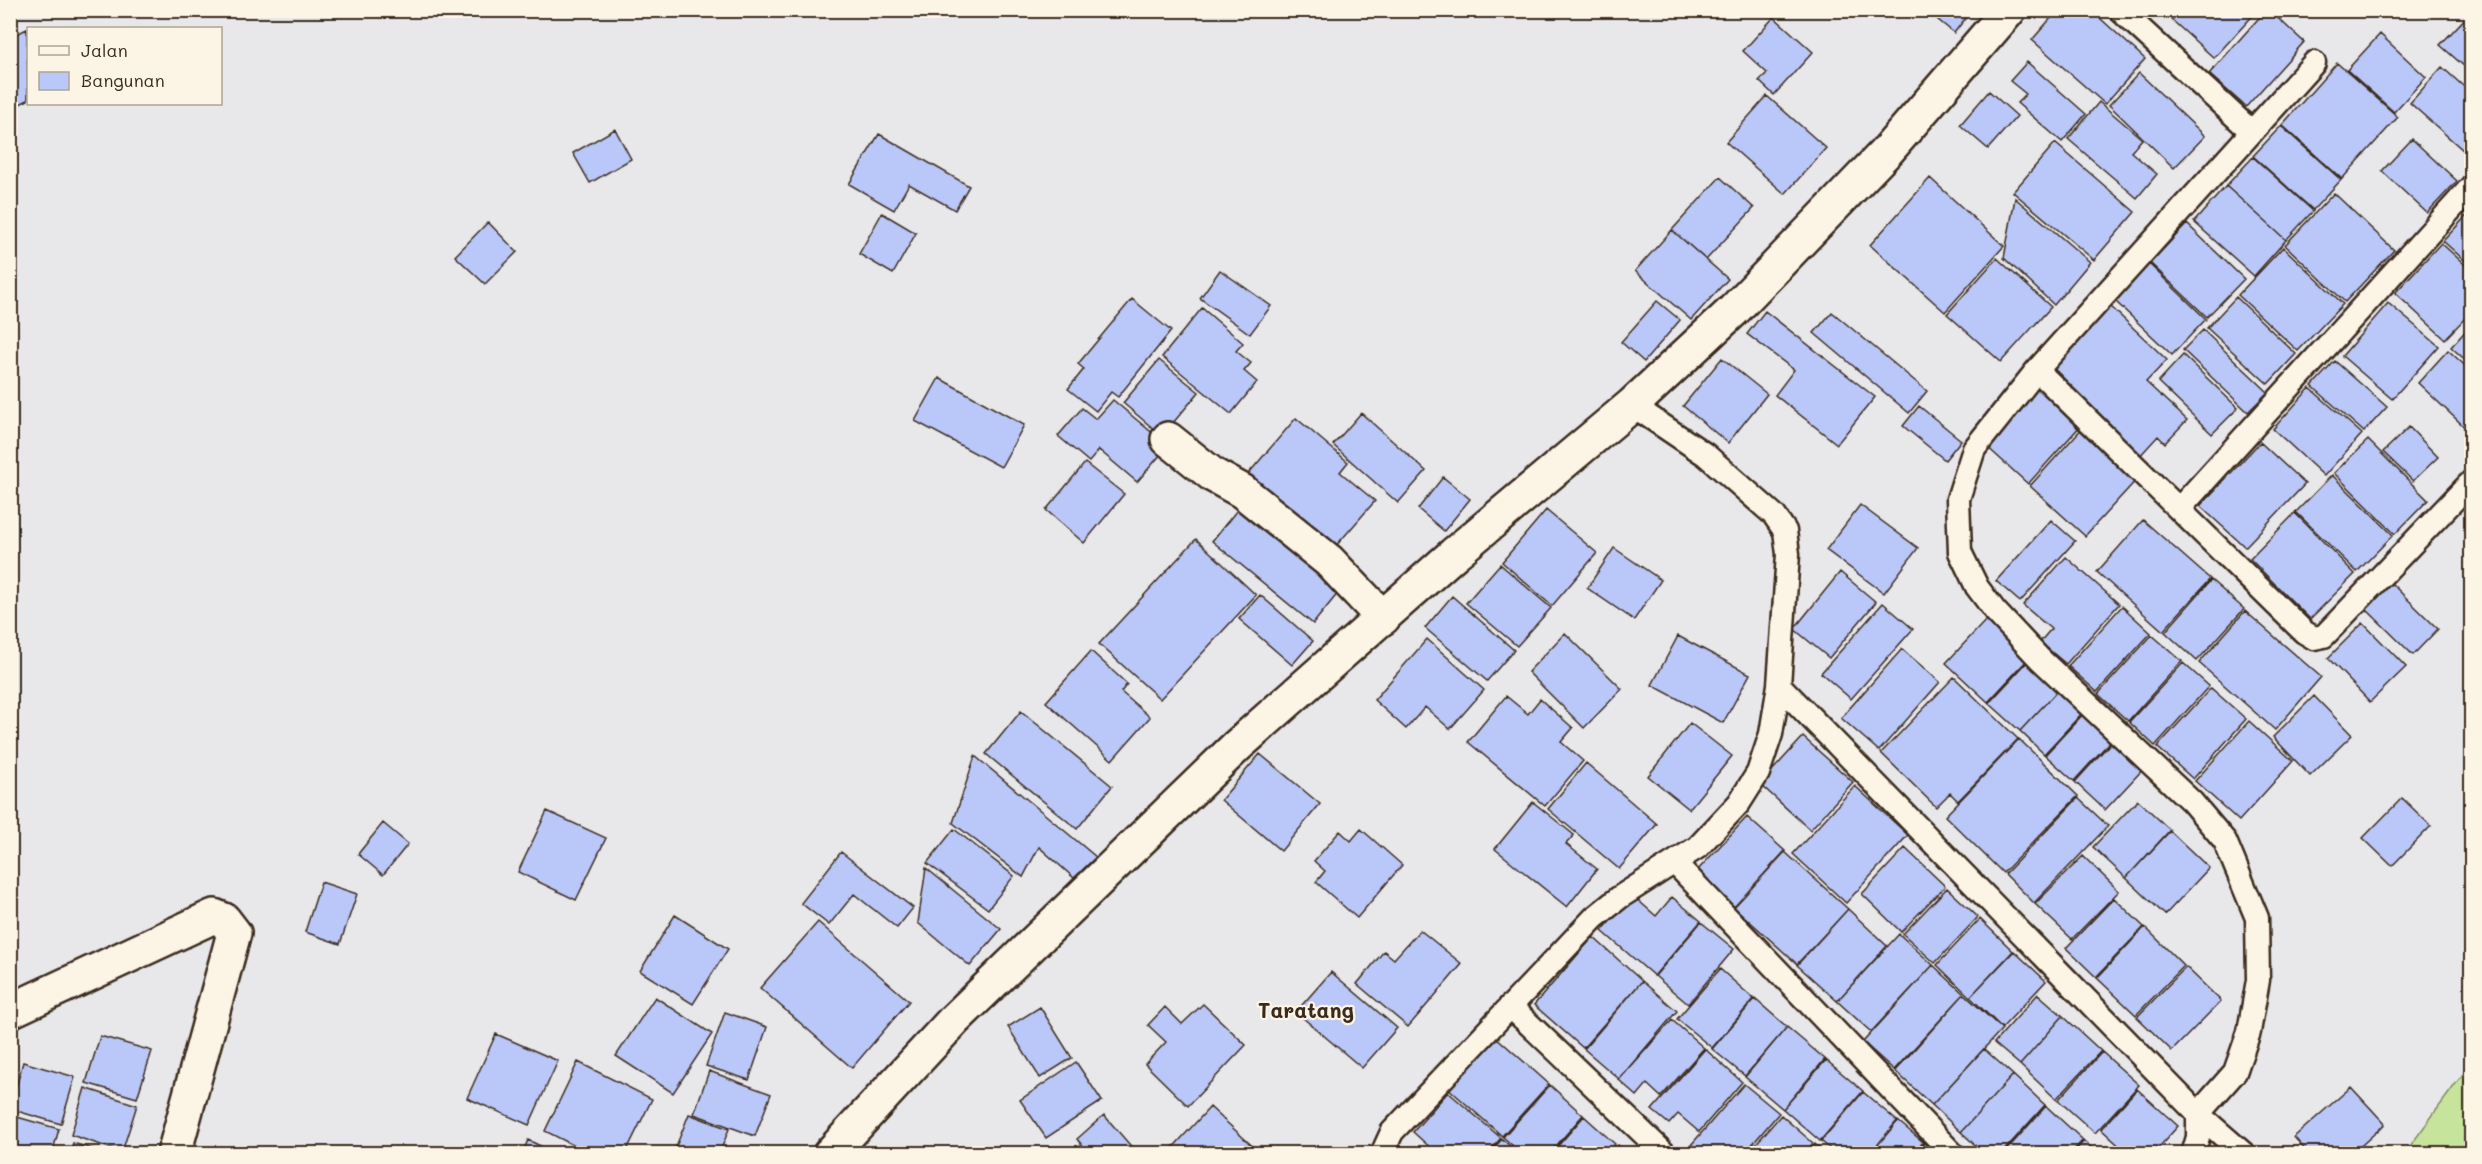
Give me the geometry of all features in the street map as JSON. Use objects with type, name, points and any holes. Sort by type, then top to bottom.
[{"type":"street","points":[[830,1154],[954,1020],[1044,929],[1237,746],[1454,554],[1632,405],[1814,230],[1888,150],[2009,10]]},
{"type":"street","points":[[1168,439],[1213,475],[1242,490],[1329,561],[1383,618]]},
{"type":"street","points":[[10,1011],[214,916],[230,925],[234,933],[174,1154]]},
{"type":"lane","points":[[2120,10],[2252,132]]},
{"type":"lane","points":[[2193,1154],[2198,1137],[2198,1114],[2235,1072],[2249,1032],[2258,980],[2257,918],[2225,841],[2192,802],[2040,659],[1995,611],[1977,587],[1960,552],[1958,499],[1974,449],[2037,370],[2314,63]]},
{"type":"lane","points":[[2180,508],[2472,186]]},
{"type":"lane","points":[[2037,370],[2304,632],[2314,638],[2324,636],[2472,481]]},
{"type":"lane","points":[[1382,1154],[1392,1132],[1606,907],[1698,847],[1719,827],[1758,773],[1771,734],[1779,685],[1788,554],[1785,531],[1774,515],[1706,454],[1632,405]]},
{"type":"lane","points":[[1779,685],[2198,1114],[2244,1154]]},
{"type":"lane","points":[[1675,863],[1953,1154]]},
{"type":"lane","points":[[1510,1006],[1665,1154]]},
{"type":"green space","points":[[2471,1063],[2471,1153],[2405,1153]]},
{"type":"building","points":[[1926,10],[1972,10],[1954,33]]},
{"type":"building","points":[[2058,10],[2091,10],[2145,59],[2105,104],[2032,40]]},
{"type":"building","points":[[2166,10],[2258,10],[2214,58],[2164,13]]},
{"type":"building","points":[[2266,10],[2269,10],[2304,42],[2246,107],[2209,74]]},
{"type":"building","points":[[2472,11],[2472,73],[2440,45]]},
{"type":"building","points":[[1774,17],[1813,52],[1774,95],[1759,81],[1767,73],[1743,51]]},
{"type":"building","points":[[27,29],[27,100],[10,109],[10,37]]},
{"type":"building","points":[[2380,34],[2426,77],[2394,112],[2347,70]]},
{"type":"building","points":[[2027,62],[2086,114],[2062,142],[2017,103],[2026,94],[2010,81]]},
{"type":"building","points":[[2337,63],[2398,117],[2342,179],[2282,125]]},
{"type":"building","points":[[2442,67],[2472,94],[2472,158],[2410,103]]},
{"type":"building","points":[[2139,73],[2205,136],[2174,168],[2109,105]]},
{"type":"building","points":[[1989,91],[2017,116],[1988,149],[1960,125]]},
{"type":"building","points":[[1767,96],[1826,148],[1785,194],[1726,142]]},
{"type":"building","points":[[2099,102],[2142,139],[2131,152],[2157,174],[2137,198],[2068,139]]},
{"type":"building","points":[[2281,126],[2341,180],[2313,210],[2253,156]]},
{"type":"building","points":[[615,129],[631,159],[590,183],[573,153]]},
{"type":"building","points":[[879,134],[969,186],[955,210],[909,184],[894,210],[849,184]]},
{"type":"building","points":[[2412,139],[2457,181],[2427,213],[2382,171]]},
{"type":"building","points":[[2055,143],[2135,212],[2094,260],[2013,192]]},
{"type":"building","points":[[2253,157],[2313,211],[2286,240],[2226,186]]},
{"type":"building","points":[[1720,177],[1754,208],[1706,260],[1672,230]]},
{"type":"building","points":[[1930,178],[2004,246],[1945,312],[1870,245]]},
{"type":"building","points":[[2226,186],[2286,240],[2254,276],[2194,222]]},
{"type":"building","points":[[2334,193],[2394,250],[2345,302],[2285,245]]},
{"type":"building","points":[[2015,198],[2090,262],[2054,305],[2004,258]]},
{"type":"building","points":[[2472,210],[2472,267],[2443,241]]},
{"type":"building","points":[[882,213],[916,233],[893,274],[859,254]]},
{"type":"building","points":[[488,222],[517,252],[485,284],[455,256]]},
{"type":"building","points":[[2187,224],[2244,279],[2207,317],[2150,263]]},
{"type":"building","points":[[1672,230],[1728,279],[1691,320],[1635,271]]},
{"type":"building","points":[[2441,243],[2472,271],[2472,311],[2445,339],[2395,293]]},
{"type":"building","points":[[2283,247],[2343,304],[2298,351],[2238,295]]},
{"type":"building","points":[[1997,258],[2051,307],[2001,362],[1947,314]]},
{"type":"building","points":[[2149,264],[2206,319],[2172,355],[2115,301]]},
{"type":"building","points":[[1220,270],[1271,306],[1250,334],[1200,298]]},
{"type":"building","points":[[2236,297],[2296,354],[2268,384],[2207,328]]},
{"type":"building","points":[[1132,299],[1171,331],[1118,397],[1111,392],[1096,411],[1068,389],[1084,369],[1078,364]]},
{"type":"building","points":[[1657,301],[1680,320],[1644,362],[1621,342]]},
{"type":"building","points":[[2388,303],[2439,346],[2392,399],[2342,356]]},
{"type":"building","points":[[2109,305],[2167,360],[2146,382],[2187,420],[2165,443],[2158,436],[2138,458],[2046,372]]},
{"type":"building","points":[[1202,308],[1243,343],[1236,351],[1251,363],[1244,371],[1257,382],[1231,414],[1162,357]]},
{"type":"building","points":[[1765,311],[1875,397],[1837,444],[1775,395],[1794,370],[1747,334]]},
{"type":"building","points":[[1832,312],[1927,391],[1909,413],[1814,333]]},
{"type":"building","points":[[2472,324],[2472,366],[2451,347]]},
{"type":"building","points":[[2203,330],[2268,392],[2248,412],[2183,350]]},
{"type":"building","points":[[2448,350],[2472,372],[2472,434],[2418,383]]},
{"type":"building","points":[[2183,355],[2238,408],[2212,434],[2158,382]]},
{"type":"building","points":[[1722,358],[1767,394],[1728,443],[1683,406]]},
{"type":"building","points":[[1159,360],[1199,392],[1162,436],[1123,403]]},
{"type":"building","points":[[2335,361],[2387,407],[2364,432],[2312,386]]},
{"type":"building","points":[[939,378],[1024,425],[1001,467],[915,421]]},
{"type":"building","points":[[2038,384],[2082,424],[2028,484],[1984,444]]},
{"type":"building","points":[[2310,388],[2362,434],[2324,476],[2273,429]]},
{"type":"building","points":[[1113,400],[1168,446],[1137,482],[1099,450],[1089,462],[1058,436],[1082,408],[1096,419]]},
{"type":"building","points":[[1919,406],[1961,440],[1945,460],[1903,426]]},
{"type":"building","points":[[1361,413],[1426,471],[1398,503],[1333,445]]},
{"type":"building","points":[[1296,418],[1348,462],[1340,472],[1375,501],[1329,554],[1243,480]]},
{"type":"building","points":[[2084,426],[2139,477],[2085,536],[2030,486]]},
{"type":"building","points":[[2409,427],[2438,457],[2413,481],[2383,452]]},
{"type":"building","points":[[2368,440],[2428,500],[2395,534],[2334,473]]},
{"type":"building","points":[[2260,442],[2305,484],[2245,547],[2200,506]]},
{"type":"building","points":[[1085,463],[1124,494],[1084,543],[1046,510]]},
{"type":"building","points":[[2332,475],[2393,535],[2357,572],[2296,512]]},
{"type":"building","points":[[1443,477],[1470,499],[1444,531],[1418,509]]},
{"type":"building","points":[[1246,499],[1347,582],[1313,624],[1212,541]]},
{"type":"building","points":[[1860,505],[1918,548],[1884,593],[1826,550]]},
{"type":"building","points":[[1546,510],[1597,553],[1552,606],[1502,562]]},
{"type":"building","points":[[2295,513],[2355,574],[2310,619],[2250,559]]},
{"type":"building","points":[[2051,520],[2075,541],[2020,602],[1996,581]]},
{"type":"building","points":[[2143,520],[2210,579],[2163,631],[2097,572]]},
{"type":"building","points":[[1196,539],[1256,595],[1160,699],[1099,644]]},
{"type":"building","points":[[1614,548],[1661,580],[1634,620],[1587,588]]},
{"type":"building","points":[[2066,557],[2119,604],[2066,664],[2040,642],[2051,629],[2023,605]]},
{"type":"building","points":[[1500,564],[1551,608],[1517,646],[1466,603]]},
{"type":"building","points":[[1840,572],[1876,602],[1829,658],[1794,629]]},
{"type":"building","points":[[2211,580],[2244,609],[2197,661],[2165,632]]},
{"type":"building","points":[[2390,582],[2438,629],[2413,655],[2365,608]]},
{"type":"building","points":[[1260,595],[1313,641],[1292,665],[1239,619]]},
{"type":"building","points":[[1452,596],[1514,650],[1487,681],[1425,628]]},
{"type":"building","points":[[1883,603],[1913,629],[1851,699],[1821,673]]},
{"type":"building","points":[[2122,606],[2151,633],[2097,692],[2068,666]]},
{"type":"building","points":[[2245,611],[2321,677],[2275,730],[2199,663]]},
{"type":"building","points":[[1987,619],[2029,658],[1988,702],[1946,663]]},
{"type":"building","points":[[2363,623],[2406,667],[2370,702],[2328,658]]},
{"type":"building","points":[[1565,633],[1622,689],[1584,728],[1528,672]]},
{"type":"building","points":[[2152,635],[2182,661],[2128,721],[2098,694]]},
{"type":"building","points":[[1678,636],[1750,674],[1723,723],[1652,685]]},
{"type":"building","points":[[1427,639],[1484,690],[1450,729],[1425,707],[1406,729],[1374,700]]},
{"type":"building","points":[[1902,649],[1940,682],[1879,751],[1841,718]]},
{"type":"building","points":[[1091,651],[1127,684],[1121,692],[1150,717],[1112,760],[1046,702]]},
{"type":"building","points":[[2031,658],[2061,687],[2020,731],[1989,703]]},
{"type":"building","points":[[2183,663],[2209,686],[2155,746],[2129,722]]},
{"type":"building","points":[[1954,677],[2018,739],[1958,801],[1950,793],[1936,807],[1881,753]]},
{"type":"building","points":[[2061,687],[2086,709],[2044,754],[2020,731]]},
{"type":"building","points":[[2211,688],[2246,719],[2193,779],[2157,747]]},
{"type":"building","points":[[1506,696],[1528,714],[1540,699],[1573,728],[1561,742],[1583,761],[1545,806],[1468,742]]},
{"type":"building","points":[[2314,696],[2352,735],[2310,776],[2273,737]]},
{"type":"building","points":[[2087,710],[2115,736],[2074,781],[2045,755]]},
{"type":"building","points":[[1021,711],[1112,786],[1077,829],[986,754]]},
{"type":"building","points":[[2249,721],[2293,761],[2239,821],[2195,781]]},
{"type":"building","points":[[1690,723],[1732,756],[1689,809],[1648,776]]},
{"type":"building","points":[[1803,737],[1853,782],[1810,830],[1760,784]]},
{"type":"building","points":[[2116,737],[2146,766],[2105,810],[2075,782]]},
{"type":"building","points":[[2019,739],[2078,796],[2003,873],[1945,816]]},
{"type":"building","points":[[1260,754],[1320,804],[1281,851],[1221,800]]},
{"type":"building","points":[[975,756],[1096,857],[1074,878],[1039,847],[1023,877],[953,823]]},
{"type":"building","points":[[1586,763],[1657,824],[1619,869],[1548,809]]},
{"type":"building","points":[[1855,786],[1908,835],[1846,903],[1793,854]]},
{"type":"building","points":[[2078,798],[2108,826],[2034,903],[2005,874]]},
{"type":"building","points":[[2402,798],[2431,826],[2392,866],[2363,838]]},
{"type":"building","points":[[2138,800],[2170,830],[2126,878],[2093,847]]},
{"type":"building","points":[[1533,802],[1574,835],[1566,844],[1597,869],[1567,907],[1495,849]]},
{"type":"building","points":[[547,811],[606,838],[576,900],[518,872]]},
{"type":"building","points":[[1747,817],[1785,851],[1734,907],[1696,872]]},
{"type":"building","points":[[383,823],[408,844],[383,875],[358,854]]},
{"type":"building","points":[[954,829],[1014,876],[988,909],[927,863]]},
{"type":"building","points":[[1361,829],[1402,865],[1357,918],[1316,882],[1325,871],[1314,861],[1340,831],[1351,841]]},
{"type":"building","points":[[2170,831],[2209,868],[2165,915],[2126,878]]},
{"type":"building","points":[[1905,848],[1945,886],[1901,932],[1862,894]]},
{"type":"building","points":[[841,852],[913,908],[897,928],[854,894],[829,925],[801,903]]},
{"type":"building","points":[[1785,852],[1848,909],[1797,964],[1734,907]]},
{"type":"building","points":[[2083,856],[2119,891],[2072,939],[2035,904]]},
{"type":"building","points":[[926,868],[1001,929],[970,966],[918,923]]},
{"type":"building","points":[[321,882],[357,894],[340,944],[305,932]]},
{"type":"building","points":[[1947,888],[1978,917],[1935,963],[1903,934]]},
{"type":"building","points":[[1632,895],[1656,916],[1672,897],[1701,921],[1654,976],[1602,931]]},
{"type":"building","points":[[2114,898],[2144,927],[2096,977],[2066,948]]},
{"type":"building","points":[[1848,909],[1887,946],[1837,1001],[1797,965]]},
{"type":"building","points":[[675,915],[728,949],[693,1004],[640,971]]},
{"type":"building","points":[[1980,919],[2013,951],[1970,997],[1937,965]]},
{"type":"building","points":[[818,922],[909,1001],[852,1068],[760,988]]},
{"type":"building","points":[[1701,922],[1734,949],[1688,1004],[1655,976]]},
{"type":"building","points":[[2145,927],[2184,966],[2136,1015],[2097,978]]},
{"type":"building","points":[[1420,930],[1462,964],[1408,1027],[1357,984],[1384,951],[1394,959]]},
{"type":"building","points":[[1899,934],[1933,965],[1871,1032],[1837,1001]]},
{"type":"building","points":[[1593,937],[1642,981],[1583,1048],[1534,1005]]},
{"type":"building","points":[[2014,951],[2046,981],[2002,1028],[1970,997]]},
{"type":"building","points":[[1933,965],[1964,994],[1894,1070],[1863,1042]]},
{"type":"building","points":[[2186,967],[2221,1001],[2172,1051],[2137,1017]]},
{"type":"building","points":[[1720,969],[1754,999],[1712,1048],[1677,1019]]},
{"type":"building","points":[[1331,972],[1397,1028],[1362,1068],[1296,1012]]},
{"type":"building","points":[[1642,981],[1677,1011],[1619,1079],[1584,1049]]},
{"type":"building","points":[[1964,994],[2002,1029],[1932,1105],[1895,1071]]},
{"type":"building","points":[[2038,994],[2063,1016],[2020,1065],[1994,1043]]},
{"type":"building","points":[[655,997],[712,1034],[673,1093],[616,1056]]},
{"type":"building","points":[[1755,999],[1787,1027],[1745,1076],[1712,1049]]},
{"type":"building","points":[[1203,1004],[1246,1045],[1188,1106],[1145,1064],[1166,1042],[1148,1025],[1165,1007],[1182,1024]]},
{"type":"building","points":[[1040,1007],[1072,1058],[1040,1078],[1008,1027]]},
{"type":"building","points":[[725,1012],[767,1027],[749,1080],[706,1066]]},
{"type":"building","points":[[2063,1016],[2101,1051],[2056,1099],[2020,1065]]},
{"type":"building","points":[[1672,1020],[1704,1048],[1661,1097],[1647,1084],[1637,1096],[1619,1080]]},
{"type":"building","points":[[1787,1027],[1825,1059],[1783,1109],[1745,1077]]},
{"type":"building","points":[[496,1034],[558,1061],[529,1125],[467,1098]]},
{"type":"building","points":[[100,1036],[152,1051],[137,1098],[86,1083]]},
{"type":"building","points":[[1495,1036],[1549,1084],[1502,1136],[1448,1088]]},
{"type":"building","points":[[1705,1049],[1742,1082],[1699,1132],[1678,1114],[1669,1124],[1652,1110]]},
{"type":"building","points":[[1984,1049],[2013,1075],[1961,1132],[1932,1105]]},
{"type":"building","points":[[2102,1052],[2139,1085],[2095,1133],[2058,1100]]},
{"type":"building","points":[[1826,1060],[1863,1091],[1820,1141],[1783,1109]]},
{"type":"building","points":[[23,1062],[75,1077],[61,1124],[10,1109]]},
{"type":"building","points":[[578,1062],[652,1099],[625,1154],[591,1154],[545,1131]]},
{"type":"building","points":[[1076,1062],[1102,1101],[1046,1138],[1020,1100]]},
{"type":"building","points":[[709,1071],[771,1094],[755,1136],[694,1114]]},
{"type":"building","points":[[2013,1075],[2045,1105],[2001,1154],[1985,1154],[1961,1132]]},
{"type":"building","points":[[1744,1084],[1779,1113],[1744,1154],[1701,1154],[1691,1145]]},
{"type":"building","points":[[1550,1085],[1583,1115],[1549,1154],[1522,1154],[1503,1137]]},
{"type":"building","points":[[2351,1087],[2385,1124],[2352,1154],[2309,1154],[2294,1137]]},
{"type":"building","points":[[85,1088],[137,1105],[122,1152],[71,1135]]},
{"type":"building","points":[[2137,1089],[2178,1126],[2153,1154],[2128,1154],[2101,1129]]},
{"type":"building","points":[[1448,1092],[1501,1138],[1487,1154],[1432,1154],[1434,1151],[1413,1132]]},
{"type":"building","points":[[1863,1092],[1897,1121],[1870,1154],[1836,1154],[1821,1141]]},
{"type":"building","points":[[2046,1106],[2083,1140],[2070,1154],[2003,1154]]},
{"type":"building","points":[[1210,1107],[1261,1154],[1167,1154]]},
{"type":"building","points":[[689,1114],[729,1129],[722,1147],[739,1154],[673,1154]]},
{"type":"building","points":[[10,1115],[59,1129],[52,1154],[10,1154]]},
{"type":"building","points":[[1104,1115],[1136,1152],[1135,1154],[1089,1154],[1077,1139]]},
{"type":"building","points":[[1781,1115],[1813,1143],[1805,1154],[1747,1154]]},
{"type":"building","points":[[1584,1116],[1615,1144],[1607,1154],[1551,1154]]},
{"type":"building","points":[[1898,1121],[1923,1142],[1914,1154],[1870,1154]]},
{"type":"building","points":[[1502,1139],[1519,1154],[1489,1154]]},
{"type":"building","points":[[528,1140],[557,1154],[522,1154]]},
{"type":"building","points":[[2084,1141],[2098,1154],[2072,1154]]},
{"type":"building","points":[[73,1143],[108,1154],[70,1154]]},
{"type":"building","points":[[1924,1143],[1936,1154],[1915,1154]]},
{"type":"building","points":[[1815,1144],[1825,1154],[1806,1154]]},
{"type":"building","points":[[1618,1145],[1627,1154],[1610,1154]]},
{"type":"district","name":"Taratang","points":[[1306,1009]]}]
